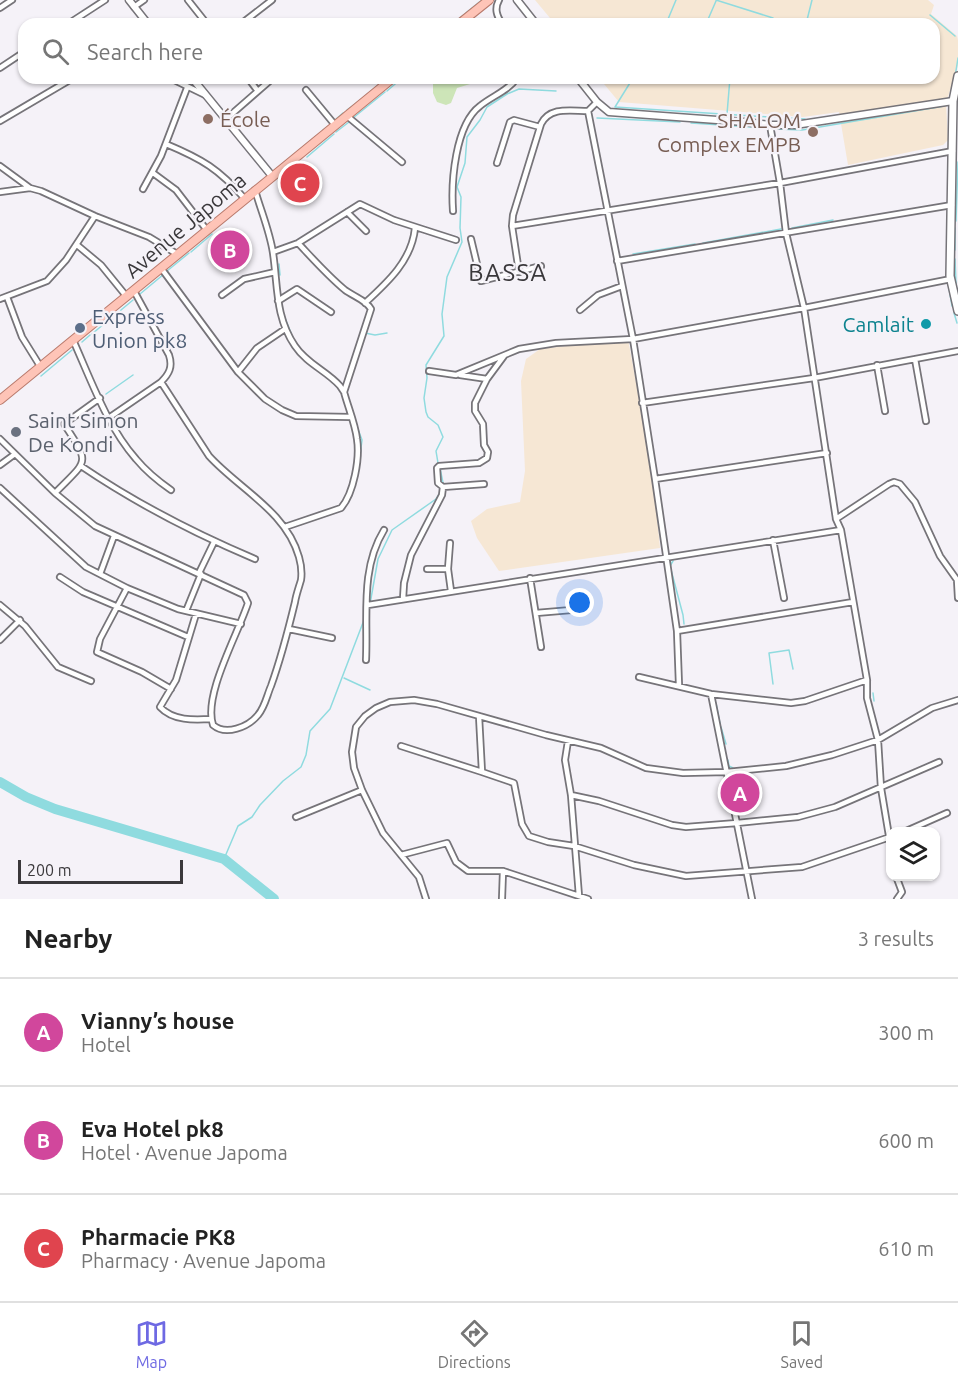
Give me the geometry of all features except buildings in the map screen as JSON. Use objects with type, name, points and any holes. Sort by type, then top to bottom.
[{"type":"main road","points":[[466,18],[489,0]]},
{"type":"main road","points":[[958,76],[952,206],[954,283],[958,311]]},
{"type":"main road","name":"Avenue Japoma","points":[[0,400],[386,84]]},
{"type":"street","points":[[0,8],[12,0]]},
{"type":"street","points":[[77,18],[105,0]]},
{"type":"street","points":[[129,0],[143,18]]},
{"type":"street","points":[[134,7],[144,0]]},
{"type":"street","points":[[188,0],[202,18]]},
{"type":"street","points":[[249,18],[272,0]]},
{"type":"street","points":[[499,0],[496,5],[499,18]]},
{"type":"street","points":[[517,0],[531,18]]},
{"type":"street","points":[[0,68],[18,56]]},
{"type":"street","points":[[0,121],[63,84]]},
{"type":"street","points":[[180,84],[207,96]]},
{"type":"street","points":[[197,84],[272,176]]},
{"type":"street","points":[[252,84],[257,90]]},
{"type":"street","points":[[226,118],[265,84]]},
{"type":"street","points":[[453,211],[452,192],[456,154],[466,125],[478,107],[513,84]]},
{"type":"street","points":[[583,84],[603,109],[616,113],[770,125],[803,124],[956,101]]},
{"type":"street","points":[[143,189],[166,144],[187,88]]},
{"type":"street","points":[[306,90],[335,124]]},
{"type":"street","points":[[519,272],[512,226],[515,207],[544,118],[553,111],[588,111],[597,102]]},
{"type":"street","points":[[588,111],[633,339],[677,631],[679,685]]},
{"type":"street","points":[[347,115],[402,162]]},
{"type":"street","points":[[497,164],[510,122],[514,120],[540,128]]},
{"type":"street","points":[[770,125],[786,233],[804,308],[836,519],[841,530],[854,602],[867,680],[867,698],[878,740],[881,788],[888,827]]},
{"type":"street","points":[[166,144],[205,161],[218,170],[245,199]]},
{"type":"street","points":[[512,226],[955,155]]},
{"type":"street","points":[[0,166],[30,188]]},
{"type":"street","points":[[153,173],[176,190],[206,229]]},
{"type":"street","points":[[0,192],[30,188],[41,190],[95,216],[149,237],[177,254]]},
{"type":"street","points":[[255,190],[273,252],[278,302],[285,329],[306,359],[337,382],[344,392],[357,435],[353,484],[346,502],[334,512],[285,527]]},
{"type":"street","points":[[273,252],[298,243],[362,204],[415,228],[456,240]]},
{"type":"street","points":[[617,261],[952,206]]},
{"type":"street","points":[[348,212],[366,231]]},
{"type":"street","points":[[0,299],[46,281],[77,245],[95,216]]},
{"type":"street","points":[[365,303],[396,273],[413,240],[415,228]]},
{"type":"street","points":[[471,239],[481,281],[541,266]]},
{"type":"street","points":[[298,243],[338,284],[369,305],[371,312],[365,322],[364,334],[344,392]]},
{"type":"street","points":[[77,245],[130,294],[171,362],[167,375],[161,381],[110,417]]},
{"type":"street","points":[[161,268],[238,372],[265,399],[296,416],[350,417]]},
{"type":"street","points":[[222,295],[244,279],[275,272]]},
{"type":"street","points":[[450,376],[462,374],[505,353],[519,349],[556,343],[633,339],[954,283]]},
{"type":"street","points":[[580,310],[598,295],[622,286]]},
{"type":"street","points":[[278,302],[295,290],[299,290],[331,312]]},
{"type":"street","points":[[7,297],[22,337],[40,366]]},
{"type":"street","points":[[238,372],[257,348],[285,329]]},
{"type":"street","points":[[73,340],[122,440],[151,475],[171,490]]},
{"type":"street","points":[[642,403],[814,378],[958,351]]},
{"type":"street","points":[[484,484],[443,487],[438,483],[438,467],[479,463],[487,458],[488,452],[483,445],[483,424],[474,407],[487,379],[505,353]]},
{"type":"street","points":[[915,359],[926,421]]},
{"type":"street","points":[[877,365],[885,411]]},
{"type":"street","points":[[429,371],[450,376],[487,379]]},
{"type":"street","points":[[0,439],[55,493],[87,520],[114,536],[244,595],[248,603],[242,624],[224,662],[213,695],[213,725],[227,731],[237,728],[258,716],[263,706],[282,656],[301,580],[301,566],[297,550],[285,527],[253,494],[209,456],[161,381]]},
{"type":"street","points":[[55,493],[84,460],[82,452],[64,424],[100,398]]},
{"type":"street","points":[[655,479],[827,453]]},
{"type":"street","points":[[0,465],[15,454]]},
{"type":"street","points":[[81,466],[100,479],[214,542],[255,559]]},
{"type":"street","points":[[836,519],[889,484],[894,482],[900,484],[915,502],[940,556],[956,579],[958,598]]},
{"type":"street","points":[[403,599],[404,583],[411,555],[440,501],[443,487]]},
{"type":"street","points":[[0,488],[78,561],[100,574],[186,611],[242,624]]},
{"type":"street","points":[[366,660],[368,605],[366,587],[374,549],[384,530]]},
{"type":"street","points":[[368,605],[841,530]]},
{"type":"street","points":[[100,574],[114,536]]},
{"type":"street","points":[[773,540],[784,598]]},
{"type":"street","points":[[186,611],[214,542]]},
{"type":"street","points":[[450,543],[448,569],[451,591]]},
{"type":"street","points":[[427,569],[448,569]]},
{"type":"street","points":[[60,577],[76,589],[188,637]]},
{"type":"street","points":[[530,578],[541,647]]},
{"type":"street","points":[[128,588],[100,639],[97,652],[142,672],[171,689]]},
{"type":"street","points":[[677,631],[854,602]]},
{"type":"street","points":[[0,605],[20,620],[58,667],[92,681]]},
{"type":"street","points":[[536,613],[583,609]]},
{"type":"street","points":[[196,614],[178,674],[161,705],[162,710],[184,719],[212,719]]},
{"type":"street","points":[[0,640],[20,620]]},
{"type":"street","points":[[289,629],[332,638]]},
{"type":"street","points":[[639,677],[711,694],[799,703],[867,680]]},
{"type":"street","points":[[711,694],[752,899]]},
{"type":"street","points":[[426,899],[419,877],[383,832],[354,768],[353,740],[356,727],[365,716],[390,702],[414,700],[437,704],[601,748],[653,770],[682,773],[727,772],[786,766],[832,755],[878,740],[932,708],[958,700]]},
{"type":"street","points":[[479,716],[482,772]]},
{"type":"street","points":[[568,741],[565,754],[571,795],[579,896]]},
{"type":"street","points":[[400,746],[514,783],[526,834],[548,842],[574,846],[674,875],[714,875],[806,866],[886,838]]},
{"type":"street","points":[[571,795],[608,804],[672,825],[686,827],[737,823],[803,816],[835,807],[939,762]]},
{"type":"street","points":[[296,817],[362,790]]},
{"type":"street","points":[[914,827],[947,813]]},
{"type":"street","points":[[400,855],[447,843],[462,869],[468,872],[503,871],[588,899]]},
{"type":"street","points":[[502,899],[503,871]]},
{"type":"street","points":[[897,899],[902,892],[899,881]]},
{"type":"shaded area","points":[[535,0],[928,0],[934,5],[931,14],[936,18],[550,18]]},
{"type":"shaded area","points":[[940,22],[957,36],[958,40],[958,65],[946,103],[948,140],[943,145],[848,165],[839,112],[803,117],[619,102],[604,84],[940,84]]},
{"type":"shaded area","points":[[628,339],[653,475],[660,548],[499,571],[477,538],[471,521],[487,509],[520,502],[525,471],[521,381],[526,359],[540,349]]},
{"type":"green space","points":[[433,84],[470,84],[457,88],[451,103],[446,105],[437,102],[433,93]]},
{"type":"waterway","points":[[467,12],[482,0]]},
{"type":"waterway","points":[[668,18],[676,0]]},
{"type":"waterway","points":[[716,0],[773,18]]},
{"type":"waterway","points":[[808,18],[812,0]]},
{"type":"waterway","points":[[709,18],[716,1]]},
{"type":"waterway","points":[[460,18],[466,13]]},
{"type":"waterway","points":[[930,15],[934,18]]},
{"type":"waterway","points":[[940,23],[955,36]]},
{"type":"waterway","points":[[955,77],[958,58]]},
{"type":"waterway","points":[[365,96],[380,84]]},
{"type":"waterway","points":[[387,91],[395,84]]},
{"type":"waterway","points":[[629,84],[615,107],[769,117]]},
{"type":"waterway","points":[[727,114],[730,84]]},
{"type":"waterway","points":[[438,463],[436,451],[443,437],[438,425],[428,417],[426,412],[424,398],[426,365],[444,336],[442,314],[447,277],[462,242],[461,197],[457,187],[465,163],[467,137],[487,107],[507,94],[519,89],[556,91]]},
{"type":"waterway","points":[[353,118],[385,92]]},
{"type":"waterway","points":[[347,110],[363,98]]},
{"type":"waterway","points":[[776,129],[802,130],[944,106]]},
{"type":"waterway","points":[[335,120],[343,113]]},
{"type":"waterway","points":[[773,117],[805,119]]},
{"type":"waterway","points":[[597,118],[680,122]]},
{"type":"waterway","points":[[336,132],[349,122]]},
{"type":"waterway","points":[[691,123],[751,127],[749,126]]},
{"type":"waterway","points":[[323,130],[327,127]]},
{"type":"waterway","points":[[307,157],[334,134]]},
{"type":"waterway","points":[[274,171],[316,136]]},
{"type":"waterway","points":[[956,221],[958,162]]},
{"type":"waterway","points":[[293,167],[297,164]]},
{"type":"waterway","points":[[283,176],[291,169]]},
{"type":"waterway","points":[[792,228],[833,220]]},
{"type":"waterway","points":[[955,228],[955,250]]},
{"type":"waterway","points":[[703,243],[781,229]]},
{"type":"waterway","points":[[191,252],[212,234]]},
{"type":"waterway","points":[[947,240],[947,272]]},
{"type":"waterway","points":[[633,254],[695,244]]},
{"type":"waterway","points":[[167,271],[189,253]]},
{"type":"waterway","points":[[955,259],[956,284]]},
{"type":"waterway","points":[[279,264],[280,275]]},
{"type":"waterway","points":[[140,294],[164,274]]},
{"type":"waterway","points":[[948,282],[952,306]]},
{"type":"waterway","points":[[957,288],[958,295]]},
{"type":"waterway","points":[[116,319],[121,310],[133,300]]},
{"type":"waterway","points":[[283,313],[291,333]]},
{"type":"waterway","points":[[954,313],[957,323]]},
{"type":"waterway","points":[[92,334],[105,323],[114,320]]},
{"type":"waterway","points":[[365,333],[375,335],[387,333]]},
{"type":"waterway","points":[[82,342],[90,335]]},
{"type":"waterway","points":[[292,336],[294,340]]},
{"type":"waterway","points":[[41,376],[72,350]]},
{"type":"waterway","points":[[106,394],[133,375]]},
{"type":"waterway","points":[[337,380],[344,385]]},
{"type":"waterway","points":[[355,421],[362,440],[358,472]]},
{"type":"waterway","points":[[440,468],[443,483]]},
{"type":"waterway","points":[[353,492],[357,475]]},
{"type":"waterway","points":[[370,604],[378,559],[392,530],[436,499],[440,493]]},
{"type":"waterway","points":[[673,561],[670,566],[684,624]]},
{"type":"waterway","points":[[224,859],[238,826],[252,817],[283,781],[301,767],[306,755],[310,731],[330,709],[364,620]]},
{"type":"waterway","points":[[773,684],[769,653],[789,650],[793,669]]},
{"type":"waterway","points":[[344,678],[370,690]]},
{"type":"waterway","points":[[873,693],[874,701]]},
{"type":"waterway","points":[[716,703],[720,724]]},
{"type":"waterway","points":[[721,727],[726,744]]},
{"type":"waterway","points":[[728,760],[729,766],[733,768]]},
{"type":"waterway","points":[[0,782],[26,797],[55,809],[224,859],[274,899]]},
{"type":"place","name":"École","points":[[208,119]]},
{"type":"place","name":"SHALOM Complex EMPB","points":[[813,132]]},
{"type":"place","name":"Pharmacie PK8","points":[[300,183]]},
{"type":"place","name":"Eva Hotel pk8","points":[[230,250]]},
{"type":"place","name":"Camlait","points":[[926,324]]},
{"type":"place","name":"Express Union pk8","points":[[80,328]]},
{"type":"place","name":"Saint Simon De Kondi","points":[[16,432]]},
{"type":"place","name":"Vianny’s house","points":[[740,793]]},
{"type":"district","name":"BASSA","points":[[508,272]]}]
